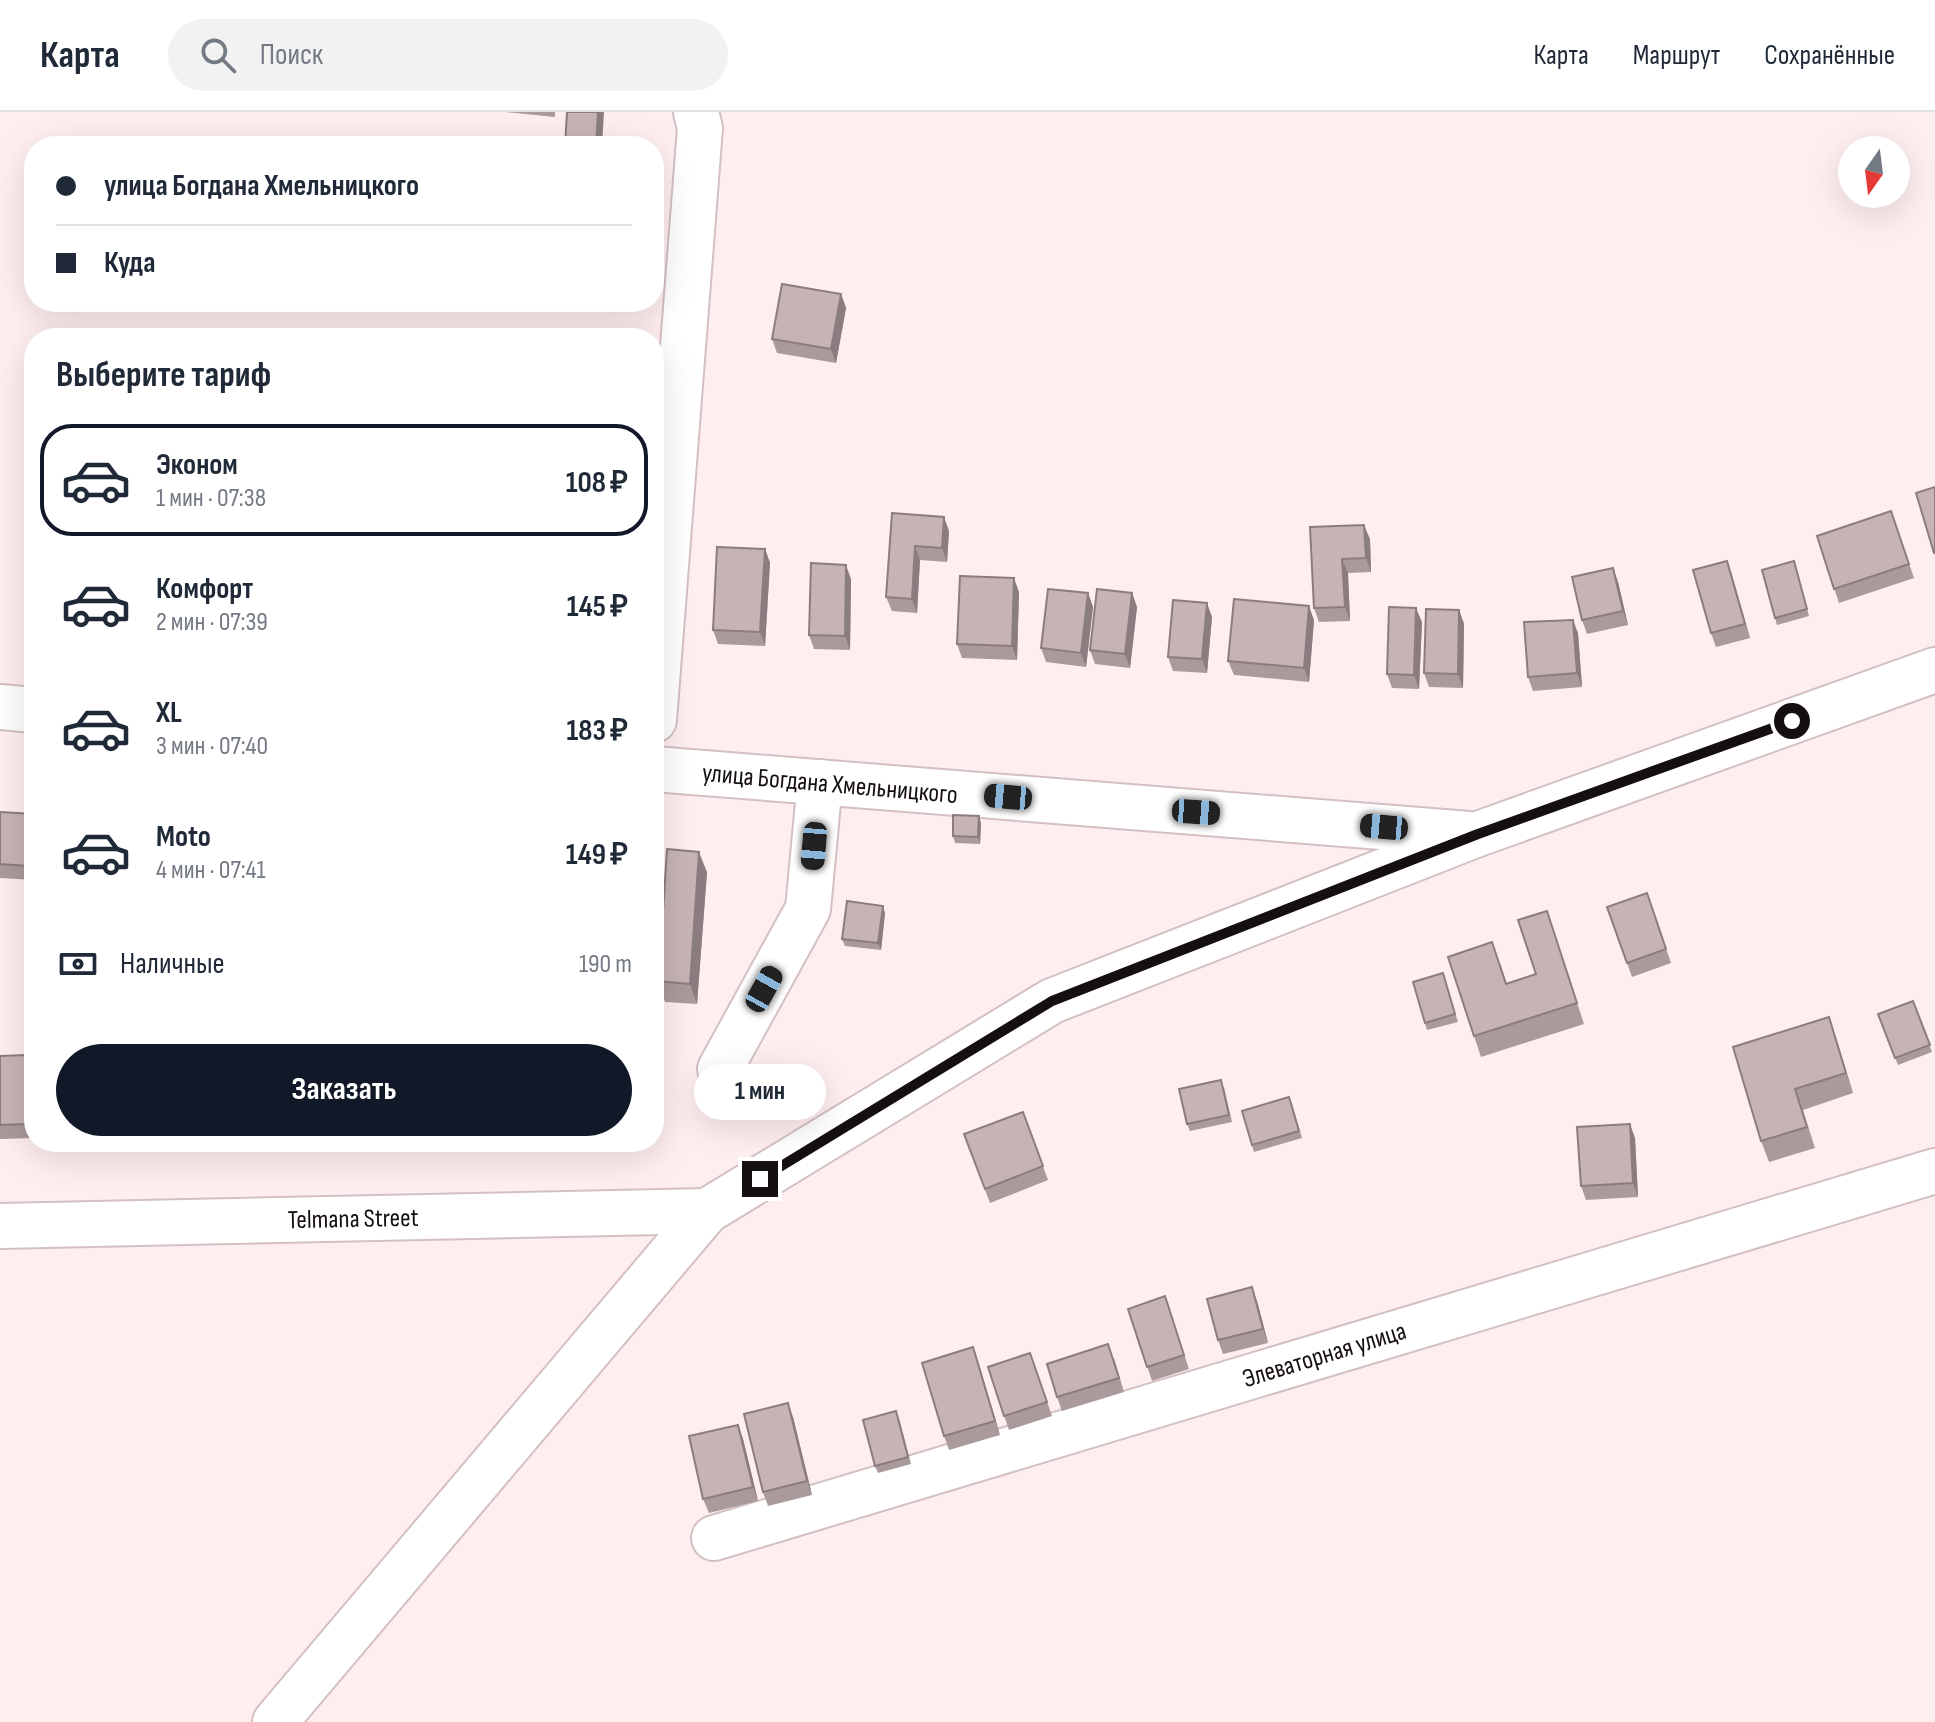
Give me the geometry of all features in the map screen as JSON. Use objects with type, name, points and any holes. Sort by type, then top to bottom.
[{"type":"street","points":[[664,591],[700,128],[696,112]]},
{"type":"street","name":"улица Богдана Хмельницкого","points":[[664,770],[1478,834],[1935,670]]},
{"type":"street","points":[[0,707],[24,709]]},
{"type":"street","points":[[720,1069],[808,909],[820,782]]},
{"type":"street","points":[[275,1722],[707,1211],[1052,1001],[1478,834]]},
{"type":"street","name":"Элеваторная улица","points":[[714,1538],[1935,1171]]},
{"type":"street","name":"Telmana Street","points":[[0,1226],[707,1211]]},
{"type":"building","points":[[567,112],[598,112],[597,136],[566,136]]},
{"type":"building","points":[[782,284],[841,294],[831,349],[772,339]]},
{"type":"building","points":[[1935,487],[1935,553],[1934,553],[1916,493]]},
{"type":"building","points":[[1891,511],[1909,564],[1834,589],[1817,536]]},
{"type":"building","points":[[892,513],[944,517],[942,548],[915,546],[912,599],[886,597]]},
{"type":"building","points":[[1364,525],[1366,558],[1342,559],[1345,607],[1314,608],[1310,527]]},
{"type":"building","points":[[717,547],[765,549],[760,632],[713,630]]},
{"type":"building","points":[[1727,561],[1745,624],[1711,633],[1693,570]]},
{"type":"building","points":[[1794,561],[1807,609],[1775,618],[1762,570]]},
{"type":"building","points":[[811,563],[846,565],[845,636],[809,635]]},
{"type":"building","points":[[1613,568],[1623,611],[1582,620],[1572,577]]},
{"type":"building","points":[[960,576],[1014,578],[1012,646],[957,644]]},
{"type":"building","points":[[1048,589],[1088,593],[1081,653],[1041,648]]},
{"type":"building","points":[[1097,589],[1132,593],[1125,654],[1090,650]]},
{"type":"building","points":[[1234,599],[1309,606],[1304,668],[1228,661]]},
{"type":"building","points":[[1173,600],[1207,603],[1202,659],[1168,657]]},
{"type":"building","points":[[1389,607],[1416,608],[1414,675],[1387,674]]},
{"type":"building","points":[[1426,609],[1459,610],[1458,674],[1424,673]]},
{"type":"building","points":[[1573,620],[1577,673],[1528,677],[1524,622]]},
{"type":"building","points":[[0,812],[24,813],[24,866],[0,864]]},
{"type":"building","points":[[953,815],[979,816],[978,837],[953,836]]},
{"type":"building","points":[[667,849],[699,852],[690,984],[664,982]]},
{"type":"building","points":[[1647,893],[1666,949],[1627,963],[1607,907]]},
{"type":"building","points":[[847,901],[883,906],[878,943],[842,939]]},
{"type":"building","points":[[1547,911],[1577,1003],[1474,1036],[1448,957],[1492,942],[1506,984],[1536,974],[1518,920]]},
{"type":"building","points":[[1443,973],[1455,1014],[1425,1023],[1413,982]]},
{"type":"building","points":[[1913,1001],[1930,1045],[1895,1058],[1878,1014]]},
{"type":"building","points":[[1829,1017],[1846,1073],[1795,1089],[1807,1127],[1761,1141],[1733,1047]]},
{"type":"building","points":[[24,1055],[24,1124],[0,1125],[0,1056]]},
{"type":"building","points":[[1221,1080],[1229,1115],[1187,1124],[1179,1089]]},
{"type":"building","points":[[1289,1097],[1299,1131],[1252,1145],[1242,1111]]},
{"type":"building","points":[[1023,1112],[1043,1166],[985,1189],[964,1134]]},
{"type":"building","points":[[1630,1124],[1633,1183],[1581,1186],[1577,1127]]},
{"type":"building","points":[[1252,1287],[1263,1329],[1218,1340],[1207,1299]]},
{"type":"building","points":[[1165,1296],[1184,1355],[1147,1367],[1128,1309]]},
{"type":"building","points":[[1108,1344],[1119,1378],[1057,1397],[1047,1364]]},
{"type":"building","points":[[973,1347],[995,1421],[944,1436],[922,1363]]},
{"type":"building","points":[[1030,1353],[1047,1402],[1004,1416],[988,1367]]},
{"type":"building","points":[[788,1403],[807,1481],[763,1492],[744,1414]]},
{"type":"building","points":[[896,1411],[908,1457],[875,1466],[863,1420]]},
{"type":"building","points":[[738,1425],[753,1487],[703,1499],[689,1436]]},
{"type":"route","points":[[760,1179],[1052,1001],[1478,834],[1792,721]]}]
